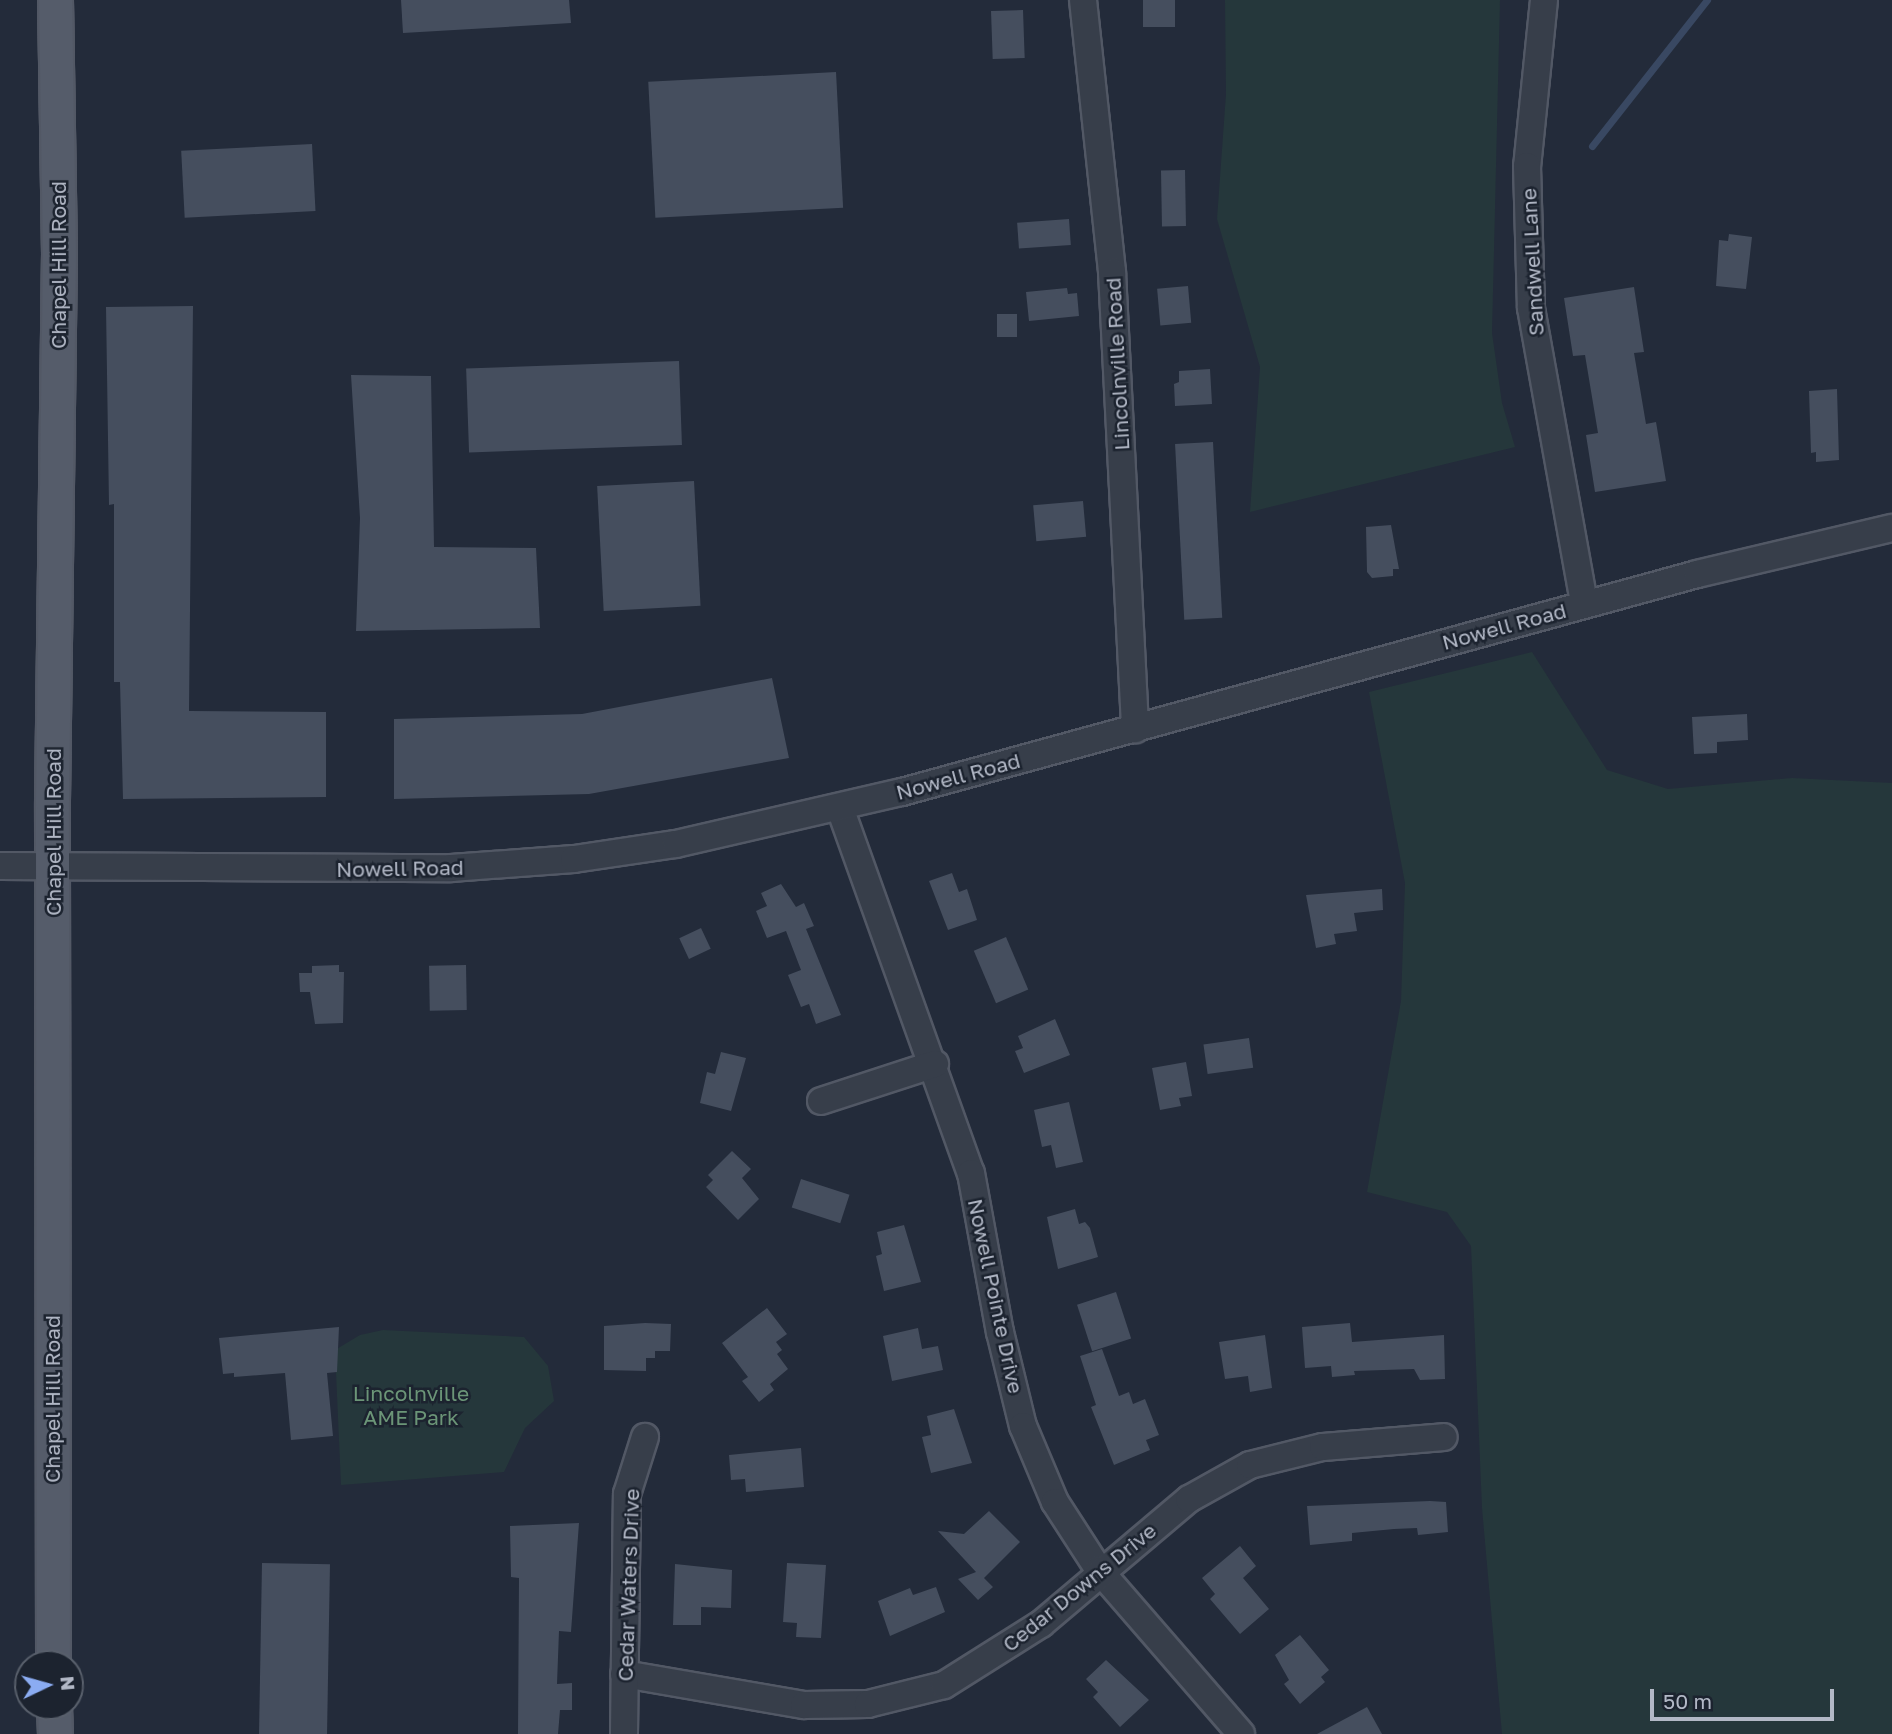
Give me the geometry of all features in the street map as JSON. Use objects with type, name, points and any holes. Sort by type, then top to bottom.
[{"type":"main road","name":"Chapel Hill Road","points":[[53,1650],[53,866],[59,254],[55,0]]},
{"type":"street","name":"Lincolnville Road","points":[[1083,0],[1112,272],[1135,729]]},
{"type":"street","name":"Sandwell Lane","points":[[1544,0],[1527,166],[1531,308],[1584,604]]},
{"type":"street","name":"Nowell Road","points":[[0,866],[221,870],[518,864],[628,852],[840,807],[1135,729],[1584,604],[1892,528]]},
{"type":"street","name":"Nowell Pointe Drive","points":[[840,807],[935,1064],[971,1173],[1000,1332],[1023,1426],[1055,1502],[1100,1570],[1241,1734]]},
{"type":"street","points":[[821,1101],[935,1064]]},
{"type":"street","name":"Cedar Waters Drive","points":[[624,1734],[627,1494],[645,1437]]},
{"type":"street","name":"Cedar Downs Drive","points":[[624,1675],[804,1705],[868,1704],[944,1685],[1041,1624],[1100,1570],[1189,1499],[1250,1465],[1323,1447],[1444,1437]]},
{"type":"green space","points":[[1225,0],[1500,0],[1492,333],[1502,403],[1515,447],[1250,512],[1260,367],[1217,219],[1226,94]]},
{"type":"green space","points":[[1532,652],[1607,770],[1668,789],[1792,778],[1892,783],[1892,1734],[1502,1734],[1482,1508],[1471,1246],[1447,1212],[1367,1192],[1401,1001],[1405,883],[1369,692]]},
{"type":"green space","name":"Lincolnville AME Park","points":[[383,1330],[524,1337],[548,1366],[554,1401],[525,1428],[504,1472],[341,1485],[335,1350],[360,1335]]},
{"type":"building","points":[[401,0],[569,0],[571,23],[403,33]]},
{"type":"building","points":[[1143,0],[1175,0],[1175,27],[1143,27]]},
{"type":"building","points":[[1023,10],[1025,58],[993,59],[991,11]]},
{"type":"building","points":[[836,72],[843,208],[655,218],[648,82]]},
{"type":"building","points":[[312,144],[316,211],[185,218],[181,151]]},
{"type":"building","points":[[1161,170],[1185,170],[1186,226],[1162,226]]},
{"type":"building","points":[[1069,219],[1071,245],[1019,249],[1017,223]]},
{"type":"building","points":[[1729,234],[1752,237],[1746,289],[1716,286],[1719,240],[1728,241]]},
{"type":"building","points":[[1188,286],[1191,323],[1160,326],[1157,289]]},
{"type":"building","points":[[1634,287],[1644,352],[1634,353],[1646,424],[1656,422],[1666,481],[1595,492],[1586,435],[1598,433],[1585,355],[1573,356],[1564,298]]},
{"type":"building","points":[[1067,288],[1068,294],[1077,293],[1079,316],[1029,321],[1026,292]]},
{"type":"building","points":[[193,306],[189,711],[326,712],[326,797],[123,799],[120,682],[114,682],[114,504],[109,505],[106,307]]},
{"type":"building","points":[[997,314],[1017,314],[1017,337],[997,337]]},
{"type":"building","points":[[679,361],[682,445],[469,452],[466,368]]},
{"type":"building","points":[[1210,369],[1212,404],[1175,406],[1174,384],[1179,382],[1179,371]]},
{"type":"building","points":[[351,375],[431,376],[434,547],[536,548],[540,628],[356,631],[360,518]]},
{"type":"building","points":[[1837,389],[1839,460],[1816,462],[1816,452],[1811,453],[1809,391]]},
{"type":"building","points":[[1213,442],[1222,618],[1184,620],[1175,444]]},
{"type":"building","points":[[694,481],[701,606],[604,611],[597,486]]},
{"type":"building","points":[[1083,501],[1086,537],[1036,541],[1033,505]]},
{"type":"building","points":[[1391,525],[1399,569],[1393,569],[1393,576],[1372,578],[1367,572],[1366,527]]},
{"type":"building","points":[[772,678],[789,758],[589,794],[394,799],[394,719],[582,714]]},
{"type":"building","points":[[1747,714],[1748,740],[1717,742],[1717,753],[1694,754],[1692,717]]},
{"type":"building","points":[[952,873],[959,892],[967,889],[977,920],[948,930],[929,881]]},
{"type":"building","points":[[781,884],[796,907],[804,903],[814,926],[806,929],[841,1015],[816,1024],[809,1004],[801,1007],[788,975],[801,970],[786,931],[767,938],[756,911],[767,906],[761,893]]},
{"type":"building","points":[[1382,889],[1383,910],[1354,913],[1357,931],[1334,934],[1336,944],[1316,948],[1306,895]]},
{"type":"building","points":[[701,928],[711,949],[689,959],[679,938]]},
{"type":"building","points":[[1006,937],[1028,989],[996,1003],[974,951]]},
{"type":"building","points":[[339,965],[339,972],[344,972],[343,1023],[315,1024],[310,992],[300,992],[299,973],[312,973],[312,966]]},
{"type":"building","points":[[466,965],[467,1010],[430,1011],[429,966]]},
{"type":"building","points":[[1055,1019],[1070,1055],[1024,1073],[1015,1051],[1023,1048],[1018,1036]]},
{"type":"building","points":[[1249,1038],[1253,1068],[1208,1074],[1203,1044]]},
{"type":"building","points":[[721,1052],[746,1058],[731,1111],[700,1103],[707,1072],[715,1074]]},
{"type":"building","points":[[1186,1062],[1192,1096],[1179,1098],[1181,1106],[1160,1110],[1152,1068]]},
{"type":"building","points":[[1069,1102],[1083,1162],[1056,1168],[1051,1145],[1042,1147],[1034,1110]]},
{"type":"building","points":[[732,1151],[751,1169],[742,1178],[759,1199],[738,1220],[706,1187],[713,1180],[708,1175]]},
{"type":"building","points":[[801,1179],[850,1195],[840,1223],[792,1208]]},
{"type":"building","points":[[1075,1209],[1079,1224],[1085,1222],[1090,1228],[1098,1257],[1058,1269],[1047,1217]]},
{"type":"building","points":[[904,1225],[921,1282],[884,1291],[876,1256],[882,1254],[877,1232]]},
{"type":"building","points":[[1116,1292],[1131,1339],[1092,1351],[1077,1305]]},
{"type":"building","points":[[767,1308],[787,1334],[776,1342],[782,1350],[777,1354],[788,1369],[770,1384],[774,1390],[759,1402],[742,1381],[748,1377],[722,1343]]},
{"type":"building","points":[[1350,1323],[1352,1342],[1444,1335],[1445,1379],[1420,1380],[1414,1369],[1354,1371],[1355,1375],[1332,1377],[1331,1366],[1305,1368],[1302,1327]]},
{"type":"building","points":[[671,1324],[670,1351],[655,1351],[655,1358],[646,1358],[646,1371],[604,1370],[604,1326]]},
{"type":"building","points":[[339,1327],[337,1372],[327,1373],[333,1436],[291,1440],[285,1373],[234,1377],[234,1373],[223,1374],[219,1338]]},
{"type":"building","points":[[918,1328],[922,1349],[938,1346],[943,1370],[892,1381],[883,1336]]},
{"type":"building","points":[[1265,1335],[1272,1388],[1250,1392],[1248,1376],[1225,1379],[1219,1342]]},
{"type":"building","points":[[1102,1349],[1119,1396],[1129,1392],[1133,1404],[1145,1399],[1159,1435],[1146,1440],[1150,1450],[1114,1465],[1091,1407],[1096,1405],[1080,1356]]},
{"type":"building","points":[[954,1409],[972,1463],[931,1473],[922,1437],[931,1435],[927,1416]]},
{"type":"building","points":[[801,1448],[804,1487],[746,1492],[745,1479],[731,1480],[729,1455]]},
{"type":"building","points":[[1446,1502],[1448,1532],[1418,1535],[1417,1528],[1394,1529],[1352,1533],[1352,1541],[1310,1545],[1307,1506]]},
{"type":"building","points":[[989,1511],[1020,1542],[984,1578],[993,1587],[978,1600],[958,1579],[976,1572],[938,1531],[964,1534]]},
{"type":"building","points":[[579,1523],[571,1632],[559,1631],[557,1684],[572,1683],[572,1710],[560,1710],[558,1734],[518,1734],[519,1578],[511,1577],[510,1526]]},
{"type":"building","points":[[1240,1546],[1256,1566],[1243,1578],[1269,1609],[1240,1634],[1210,1599],[1215,1594],[1202,1578]]},
{"type":"building","points":[[262,1563],[330,1564],[327,1734],[259,1734]]},
{"type":"building","points":[[787,1563],[826,1565],[821,1638],[796,1637],[797,1623],[783,1622]]},
{"type":"building","points":[[675,1564],[732,1570],[731,1608],[701,1607],[701,1625],[673,1625]]},
{"type":"building","points":[[936,1587],[945,1612],[890,1636],[878,1601],[910,1588],[913,1595]]},
{"type":"building","points":[[1300,1635],[1329,1670],[1321,1677],[1325,1682],[1300,1704],[1284,1684],[1289,1680],[1275,1655]]},
{"type":"building","points":[[1106,1660],[1149,1700],[1120,1727],[1093,1697],[1098,1692],[1086,1679]]},
{"type":"building","points":[[1367,1707],[1382,1734],[1317,1734]]},
{"type":"waterway","points":[[1592,146],[1707,0]]}]
